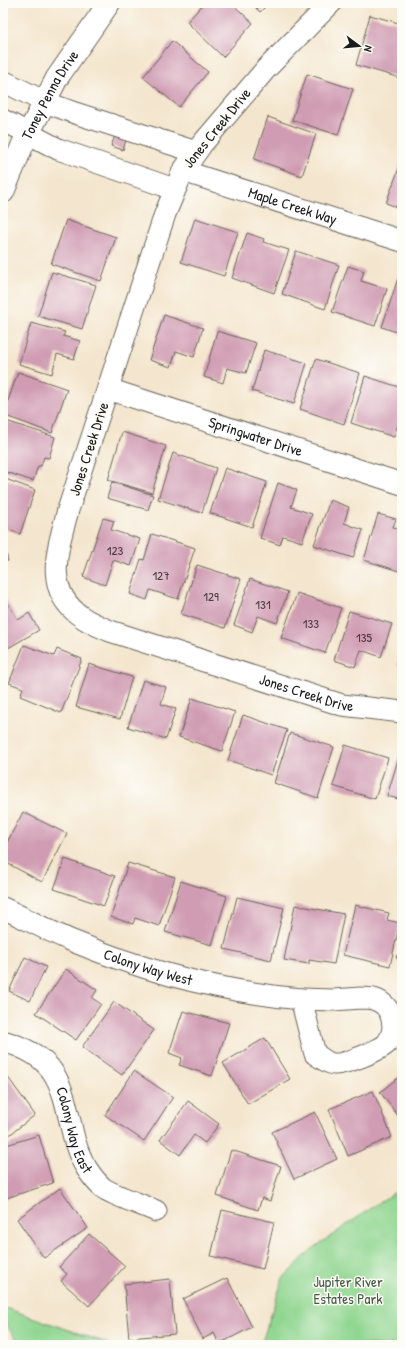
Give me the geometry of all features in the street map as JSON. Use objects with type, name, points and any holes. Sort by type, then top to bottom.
[{"type":"street","name":"Toney Penna Drive","points":[[3,192],[29,133],[57,78],[109,3]]},
{"type":"street","name":"Jones Creek Drive","points":[[331,3],[266,69],[196,152],[183,171],[174,189],[145,273],[56,553],[57,577],[60,590],[68,604],[82,618],[110,631],[342,705],[402,712]]},
{"type":"street","points":[[3,81],[45,102],[196,152]]},
{"type":"street","points":[[3,120],[58,149],[174,189]]},
{"type":"street","name":"Maple Creek Way","points":[[183,171],[402,241]]},
{"type":"street","name":"Springwater Drive","points":[[108,389],[402,484]]},
{"type":"street","name":"Colony Way West","points":[[3,908],[74,942],[116,958],[174,976],[233,990],[301,999]]},
{"type":"street","name":"Colony Way East","points":[[3,1041],[26,1050],[38,1057],[49,1065],[57,1077],[63,1090],[77,1150],[92,1177],[103,1188],[156,1211]]},
{"type":"green space","name":"Jupiter River Estates Park","points":[[402,1188],[402,1345],[261,1345],[283,1278],[311,1250]]},
{"type":"green space","points":[[3,1307],[112,1345],[20,1345],[3,1320]]},
{"type":"building","points":[[204,3],[231,3],[253,23],[223,57],[187,22]]},
{"type":"building","points":[[251,3],[269,3],[260,12]]},
{"type":"building","points":[[370,15],[402,24],[402,69],[400,78],[356,65]]},
{"type":"building","points":[[172,41],[208,72],[179,107],[143,77]]},
{"type":"building","points":[[307,74],[353,89],[338,135],[292,120]]},
{"type":"building","points":[[268,117],[316,134],[302,176],[254,159]]},
{"type":"building","points":[[115,136],[126,140],[123,150],[111,146]]},
{"type":"building","points":[[402,160],[402,209],[386,203]]},
{"type":"building","points":[[195,218],[238,232],[224,276],[181,262]]},
{"type":"building","points":[[66,220],[116,237],[101,281],[51,264]]},
{"type":"building","points":[[247,233],[264,239],[263,242],[289,250],[274,293],[232,278]]},
{"type":"building","points":[[296,251],[339,265],[325,309],[282,294]]},
{"type":"building","points":[[348,266],[364,271],[361,281],[387,289],[375,326],[332,312]]},
{"type":"building","points":[[52,272],[96,285],[82,329],[38,316]]},
{"type":"building","points":[[398,278],[402,279],[402,334],[382,327]]},
{"type":"building","points":[[164,315],[203,328],[194,357],[176,351],[171,367],[149,360]]},
{"type":"building","points":[[31,323],[65,332],[63,336],[80,341],[74,359],[57,354],[52,374],[19,364]]},
{"type":"building","points":[[217,331],[256,343],[246,373],[227,368],[223,383],[204,377]]},
{"type":"building","points":[[264,350],[307,363],[294,404],[252,391]]},
{"type":"building","points":[[316,359],[360,373],[344,424],[300,409]]},
{"type":"building","points":[[18,372],[67,389],[52,433],[3,415]]},
{"type":"building","points":[[365,376],[402,388],[402,410],[394,437],[351,423]]},
{"type":"building","points":[[3,420],[55,437],[49,458],[44,457],[41,466],[38,466],[33,481],[3,471]]},
{"type":"building","points":[[122,432],[166,446],[152,493],[108,480]]},
{"type":"building","points":[[173,453],[216,468],[202,513],[158,499]]},
{"type":"building","points":[[225,468],[267,482],[252,527],[210,513]]},
{"type":"building","points":[[3,478],[35,490],[20,534],[3,528]]},
{"type":"building","points":[[112,482],[153,495],[148,510],[107,498]]},
{"type":"building","points":[[278,483],[297,490],[291,507],[312,514],[302,542],[283,536],[280,545],[260,538]]},
{"type":"building","points":[[330,500],[349,507],[344,523],[363,530],[353,558],[314,545]]},
{"type":"building","points":[[378,514],[396,519],[393,527],[402,530],[402,572],[364,560]]},
{"type":"building","points":[[103,518],[114,521],[111,530],[140,539],[131,566],[113,560],[105,585],[83,577]]},
{"type":"building","points":[[152,534],[195,548],[178,599],[150,590],[147,600],[130,594],[141,559],[144,560]]},
{"type":"building","points":[[3,541],[8,561],[3,562]]},
{"type":"building","points":[[197,565],[241,579],[225,628],[181,614]]},
{"type":"building","points":[[250,579],[288,592],[277,623],[258,616],[252,632],[234,625]]},
{"type":"building","points":[[297,593],[341,608],[325,653],[281,638]]},
{"type":"building","points":[[3,595],[18,620],[29,613],[39,630],[3,651]]},
{"type":"building","points":[[349,611],[392,624],[381,657],[361,650],[355,667],[334,660]]},
{"type":"building","points":[[24,645],[54,656],[57,649],[82,659],[61,713],[20,696],[23,688],[9,683]]},
{"type":"building","points":[[402,653],[402,668],[397,666]]},
{"type":"building","points":[[89,664],[132,677],[120,719],[76,707]]},
{"type":"building","points":[[143,680],[166,687],[161,704],[176,709],[166,739],[128,727]]},
{"type":"building","points":[[192,698],[235,712],[222,751],[179,737]]},
{"type":"building","points":[[243,715],[287,730],[271,775],[228,760]]},
{"type":"building","points":[[290,733],[334,747],[318,798],[274,783]]},
{"type":"building","points":[[345,745],[388,758],[375,799],[333,786]]},
{"type":"building","points":[[402,750],[402,800],[387,796]]},
{"type":"building","points":[[23,812],[67,834],[42,882],[3,861],[3,850]]},
{"type":"building","points":[[65,859],[115,876],[104,906],[54,889]]},
{"type":"building","points":[[128,863],[175,877],[159,926],[135,918],[133,924],[111,917]]},
{"type":"building","points":[[181,881],[227,896],[212,945],[165,932]]},
{"type":"building","points":[[237,897],[284,908],[271,960],[224,949]]},
{"type":"building","points":[[295,905],[344,914],[334,964],[309,960],[309,964],[284,960]]},
{"type":"building","points":[[355,905],[389,913],[387,920],[400,923],[390,966],[343,955]]},
{"type":"building","points":[[402,952],[402,966],[396,957]]},
{"type":"building","points":[[25,957],[46,967],[30,1001],[9,991]]},
{"type":"building","points":[[66,969],[97,990],[92,998],[101,1004],[76,1040],[36,1013]]},
{"type":"building","points":[[114,1002],[154,1030],[122,1075],[82,1047]]},
{"type":"building","points":[[183,1011],[229,1023],[212,1076],[179,1065],[182,1058],[169,1053]]},
{"type":"building","points":[[265,1038],[290,1079],[248,1104],[223,1063]]},
{"type":"building","points":[[134,1071],[173,1097],[144,1141],[105,1115]]},
{"type":"building","points":[[7,1076],[35,1115],[3,1140],[3,1079]]},
{"type":"building","points":[[399,1077],[402,1081],[402,1121],[380,1092]]},
{"type":"building","points":[[373,1091],[392,1137],[348,1156],[329,1109]]},
{"type":"building","points":[[188,1101],[219,1124],[205,1143],[194,1135],[180,1155],[160,1140]]},
{"type":"building","points":[[315,1112],[337,1159],[294,1179],[272,1132]]},
{"type":"building","points":[[39,1135],[53,1183],[3,1199],[3,1146]]},
{"type":"building","points":[[231,1150],[281,1166],[270,1201],[262,1198],[258,1210],[217,1196]]},
{"type":"building","points":[[60,1188],[88,1228],[44,1258],[17,1219]]},
{"type":"building","points":[[222,1210],[274,1222],[263,1269],[211,1256]]},
{"type":"building","points":[[89,1234],[125,1266],[89,1306],[61,1281],[67,1274],[59,1267]]},
{"type":"building","points":[[227,1278],[252,1327],[219,1344],[214,1333],[203,1339],[183,1299]]},
{"type":"building","points":[[170,1279],[175,1334],[129,1338],[124,1284]]}]
